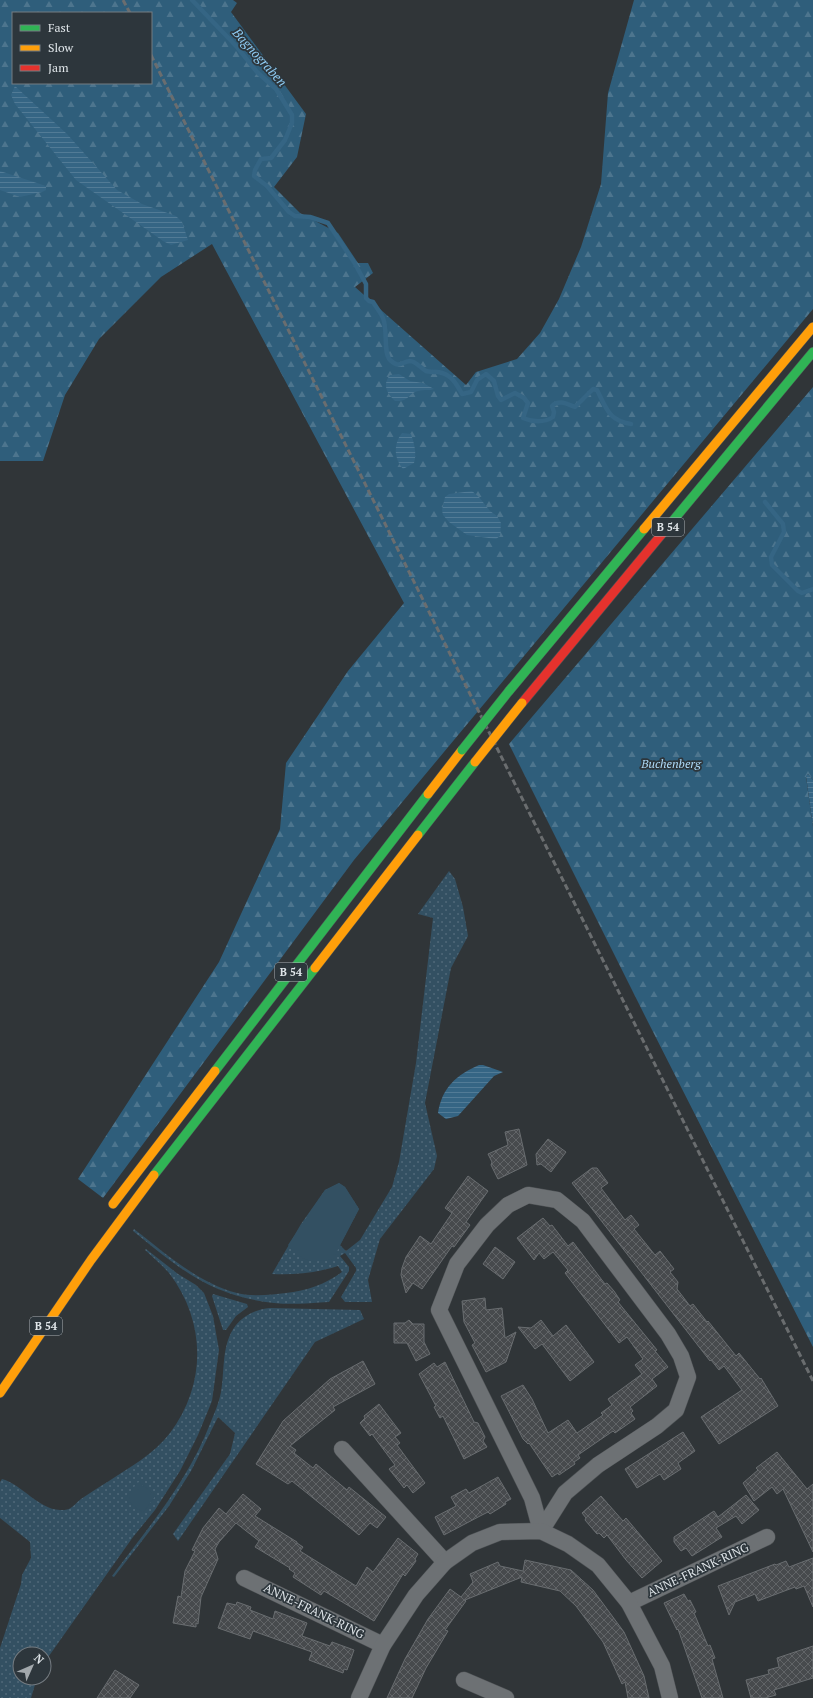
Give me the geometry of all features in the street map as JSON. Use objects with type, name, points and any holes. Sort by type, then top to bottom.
[{"type":"highway","name":"B 54","points":[[106,1213],[509,691],[813,327]]},
{"type":"highway","name":"B 54","points":[[0,1393],[132,1203],[475,762],[522,703],[813,352]]},
{"type":"street","points":[[528,1195],[558,1200],[583,1221],[668,1334],[681,1356],[688,1377],[676,1410],[656,1426],[598,1465],[565,1493],[540,1531],[532,1498],[439,1310],[457,1264],[487,1225],[508,1205],[528,1195]]},
{"type":"street","points":[[342,1449],[445,1562]]},
{"type":"street","points":[[359,1698],[383,1645],[416,1595],[445,1562],[472,1543],[500,1532],[540,1531],[568,1544],[598,1565],[629,1603],[662,1666],[670,1698]]},
{"type":"street","name":"ANNE-FRANK-RING","points":[[629,1603],[767,1537]]},
{"type":"street","name":"ANNE-FRANK-RING","points":[[244,1578],[383,1645]]},
{"type":"street","points":[[464,1680],[506,1698]]},
{"type":"shaded area","points":[[15,86],[67,134],[117,190],[142,204],[176,216],[182,222],[188,240],[171,245],[163,241],[76,180],[15,104],[11,95]]},
{"type":"shaded area","points":[[0,171],[46,186],[46,190],[20,197],[0,190]]},
{"type":"shaded area","points":[[399,374],[410,381],[423,383],[434,389],[418,391],[404,400],[395,401],[386,389],[386,382],[390,375]]},
{"type":"shaded area","points":[[402,433],[411,434],[415,452],[414,463],[403,469],[396,456],[397,442]]},
{"type":"shaded area","points":[[472,491],[490,511],[497,516],[501,523],[500,536],[496,539],[467,535],[449,522],[443,515],[442,510],[445,497],[449,494]]},
{"type":"shaded area","points":[[808,774],[813,780],[813,827],[806,776]]},
{"type":"shaded area","points":[[449,871],[455,879],[463,907],[468,936],[451,968],[425,1103],[437,1156],[434,1169],[380,1239],[368,1280],[372,1302],[345,1302],[341,1297],[356,1271],[356,1268],[345,1253],[340,1256],[349,1267],[349,1271],[329,1302],[288,1304],[252,1299],[232,1294],[214,1287],[182,1269],[133,1231],[134,1229],[195,1275],[237,1293],[268,1295],[301,1291],[323,1283],[342,1272],[338,1266],[305,1273],[272,1274],[301,1224],[325,1190],[339,1183],[345,1187],[359,1209],[340,1245],[346,1251],[360,1240],[392,1187],[399,1162],[416,1063],[433,918],[418,914]]},
{"type":"shaded area","points":[[479,1065],[503,1072],[494,1076],[458,1116],[446,1119],[438,1113],[443,1096],[447,1089],[451,1083],[463,1073]]},
{"type":"shaded area","points":[[339,1183],[345,1187],[359,1209],[333,1259],[318,1261],[308,1260],[299,1255],[288,1245],[325,1190]]},
{"type":"shaded area","points":[[146,1249],[178,1274],[196,1285],[204,1293],[213,1316],[219,1350],[212,1401],[198,1435],[180,1471],[155,1510],[133,1537],[52,1652],[52,1646],[12,1646],[12,1686],[35,1686],[31,1698],[0,1698],[0,1648],[21,1584],[22,1575],[31,1558],[30,1542],[0,1518],[0,1482],[2,1479],[10,1482],[45,1506],[52,1509],[69,1509],[81,1499],[149,1454],[164,1441],[182,1414],[191,1394],[196,1373],[197,1353],[195,1332],[190,1311],[181,1292],[169,1273],[145,1250]]},
{"type":"shaded area","points":[[213,1294],[247,1304],[248,1307],[236,1316],[226,1330],[223,1330],[212,1296]]},
{"type":"shaded area","points":[[270,1308],[360,1310],[364,1319],[315,1342],[178,1541],[173,1534],[230,1454],[235,1433],[218,1417],[191,1471],[169,1506],[114,1577],[112,1576],[153,1522],[179,1484],[201,1445],[220,1396],[224,1358],[231,1332],[239,1321],[247,1315],[256,1311]]},
{"type":"shaded area","points":[[138,1482],[156,1495],[143,1513],[125,1499]]},
{"type":"green space","points":[[0,0],[233,0],[237,3],[231,12],[306,114],[297,157],[274,187],[300,213],[338,233],[358,263],[368,263],[373,273],[355,287],[466,385],[476,372],[517,359],[540,333],[559,299],[581,247],[601,184],[608,93],[634,0],[813,0],[813,309],[354,860],[103,1198],[78,1179],[219,962],[280,829],[286,763],[348,671],[404,603],[212,244],[161,277],[99,339],[65,395],[43,461],[0,461]]},
{"type":"green space","name":"Buchenberg","points":[[813,387],[813,780],[808,774],[806,777],[813,827],[813,1347],[509,744]]},
{"type":"building","points":[[519,1129],[527,1165],[498,1179],[491,1165],[492,1162],[488,1154],[508,1145],[505,1132]]},
{"type":"building","points":[[548,1139],[566,1152],[551,1172],[541,1164],[537,1165],[536,1154]]},
{"type":"building","points":[[592,1168],[597,1168],[608,1183],[601,1188],[625,1220],[631,1215],[639,1225],[634,1229],[655,1255],[660,1251],[674,1269],[670,1272],[678,1282],[677,1289],[690,1306],[693,1304],[736,1356],[739,1353],[760,1379],[761,1378],[778,1406],[719,1444],[701,1417],[742,1390],[724,1366],[719,1370],[711,1360],[710,1361],[572,1183]]},
{"type":"building","points":[[468,1176],[488,1191],[466,1222],[470,1225],[454,1247],[452,1246],[422,1289],[413,1283],[406,1293],[401,1275],[406,1257],[420,1236],[431,1244],[452,1213],[445,1208]]},
{"type":"building","points":[[543,1218],[550,1226],[552,1225],[568,1246],[573,1242],[605,1284],[607,1283],[614,1291],[620,1300],[618,1302],[657,1350],[655,1351],[668,1367],[652,1379],[657,1386],[630,1407],[633,1411],[631,1413],[635,1419],[615,1433],[613,1431],[578,1455],[580,1458],[574,1462],[575,1464],[559,1475],[558,1473],[552,1477],[529,1443],[528,1444],[523,1439],[501,1396],[523,1385],[532,1399],[548,1433],[568,1420],[577,1433],[603,1415],[601,1413],[612,1405],[608,1399],[642,1374],[635,1365],[643,1359],[627,1337],[619,1343],[565,1273],[568,1270],[553,1252],[544,1259],[539,1253],[534,1260],[517,1238]]},
{"type":"building","points":[[495,1247],[515,1262],[503,1279],[483,1264]]},
{"type":"building","points":[[485,1298],[486,1310],[502,1308],[505,1338],[516,1332],[506,1362],[486,1372],[472,1345],[475,1343],[464,1322],[462,1301]]},
{"type":"building","points":[[409,1320],[413,1324],[424,1324],[424,1342],[430,1354],[416,1361],[407,1343],[394,1343],[394,1323],[405,1323]]},
{"type":"building","points":[[541,1320],[553,1336],[566,1325],[594,1362],[570,1381],[542,1344],[535,1349],[518,1327],[531,1328]]},
{"type":"building","points":[[363,1361],[375,1384],[333,1407],[335,1410],[290,1446],[296,1450],[294,1453],[313,1468],[316,1464],[347,1490],[349,1487],[386,1517],[377,1528],[370,1523],[359,1535],[292,1481],[288,1484],[256,1464],[283,1421],[330,1379]]},
{"type":"building","points":[[445,1362],[474,1422],[478,1423],[485,1437],[483,1441],[487,1447],[464,1459],[443,1416],[440,1418],[434,1407],[436,1406],[419,1374],[434,1363],[437,1367]]},
{"type":"building","points":[[379,1404],[401,1433],[395,1437],[400,1443],[397,1445],[425,1483],[413,1493],[407,1485],[404,1488],[389,1469],[395,1465],[372,1434],[370,1436],[360,1423],[365,1418],[364,1416]]},
{"type":"building","points":[[683,1432],[695,1451],[678,1463],[681,1469],[664,1480],[660,1474],[637,1488],[625,1469]]},
{"type":"building","points":[[777,1452],[807,1489],[813,1484],[813,1552],[783,1489],[777,1494],[772,1487],[754,1501],[743,1483],[758,1470],[756,1468]]},
{"type":"building","points":[[498,1477],[511,1499],[490,1514],[488,1512],[444,1535],[435,1517],[456,1506],[451,1497],[466,1489],[469,1493]]},
{"type":"building","points":[[243,1494],[261,1509],[255,1516],[297,1542],[303,1547],[300,1551],[356,1586],[367,1567],[373,1572],[398,1538],[418,1554],[415,1559],[416,1561],[405,1576],[403,1574],[374,1621],[324,1591],[321,1595],[293,1577],[295,1573],[289,1569],[290,1568],[255,1547],[259,1541],[236,1523],[219,1542],[215,1549],[218,1559],[201,1597],[198,1624],[196,1623],[196,1627],[173,1623],[178,1596],[181,1597],[185,1571],[195,1551],[192,1550],[203,1528],[219,1508],[226,1514]]},
{"type":"building","points":[[746,1495],[759,1510],[742,1524],[736,1516],[716,1528],[722,1537],[692,1556],[686,1548],[681,1551],[674,1542],[674,1537],[714,1511],[718,1517]]},
{"type":"building","points":[[601,1496],[623,1521],[626,1518],[662,1561],[642,1578],[607,1535],[604,1538],[599,1533],[597,1534],[585,1520],[586,1518],[582,1513]]},
{"type":"building","points":[[813,1558],[813,1607],[804,1586],[796,1589],[795,1587],[758,1601],[755,1594],[735,1602],[729,1615],[718,1586],[775,1564],[776,1565],[786,1561],[789,1567]]},
{"type":"building","points":[[525,1560],[571,1570],[593,1590],[624,1632],[644,1676],[649,1698],[628,1698],[625,1682],[622,1684],[603,1642],[576,1606],[560,1591],[521,1582],[522,1577],[465,1600],[466,1601],[445,1630],[448,1631],[426,1668],[412,1698],[387,1698],[405,1659],[428,1619],[450,1589],[461,1597],[473,1582],[470,1574],[498,1562],[500,1566],[523,1571]]},
{"type":"building","points":[[684,1594],[688,1601],[690,1600],[696,1612],[694,1613],[708,1646],[710,1645],[715,1658],[712,1659],[723,1698],[702,1698],[678,1629],[677,1630],[664,1603]]},
{"type":"building","points":[[237,1602],[251,1607],[250,1610],[273,1619],[275,1611],[307,1623],[302,1636],[330,1646],[332,1642],[354,1650],[347,1670],[344,1669],[343,1673],[309,1660],[312,1652],[253,1631],[250,1639],[218,1628],[227,1603],[236,1605]]},
{"type":"building","points":[[813,1646],[813,1678],[774,1690],[776,1695],[765,1698],[751,1698],[746,1680],[769,1674],[768,1670],[779,1667],[777,1658]]},
{"type":"building","points":[[115,1670],[139,1685],[130,1698],[97,1698]]},
{"type":"waterway","name":"Bagnograben","points":[[192,0],[237,47],[257,72],[276,89],[292,115],[292,123],[285,140],[271,158],[261,159],[255,170],[254,176],[267,186],[289,212],[295,216],[310,217],[328,223],[354,262],[366,284],[366,298],[373,302],[383,318],[388,357],[393,363],[398,365],[412,361],[426,371],[443,373],[450,377],[462,394],[471,392],[477,380],[486,374],[494,381],[498,396],[501,400],[515,393],[524,398],[528,403],[523,418],[534,421],[542,421],[553,417],[554,412],[552,406],[557,403],[560,402],[575,407],[593,389],[597,390],[609,413],[617,420],[631,424]]},
{"type":"waterway","name":"Bagnograben","points":[[765,502],[783,524],[784,532],[771,557],[772,565],[798,591],[802,593],[813,589]]},
{"type":"railway","points":[[123,0],[129,12]]},
{"type":"railway","points":[[152,57],[813,1381]]},
{"type":"traffic: fast","points":[[671,523],[813,352]]},
{"type":"traffic: fast","points":[[509,691],[644,529]]},
{"type":"traffic: fast","points":[[462,750],[509,691]]},
{"type":"traffic: fast","points":[[418,835],[475,762]]},
{"type":"traffic: fast","points":[[215,1071],[428,794]]},
{"type":"traffic: fast","points":[[154,1175],[315,968]]},
{"type":"traffic: slow","points":[[644,529],[813,327]]},
{"type":"traffic: slow","points":[[475,762],[522,703]]},
{"type":"traffic: slow","points":[[428,794],[462,750]]},
{"type":"traffic: slow","points":[[315,968],[418,835]]},
{"type":"traffic: slow","points":[[113,1204],[215,1071]]},
{"type":"traffic: slow","points":[[0,1393],[91,1260],[154,1175]]},
{"type":"traffic: jam","points":[[522,703],[671,523]]}]
